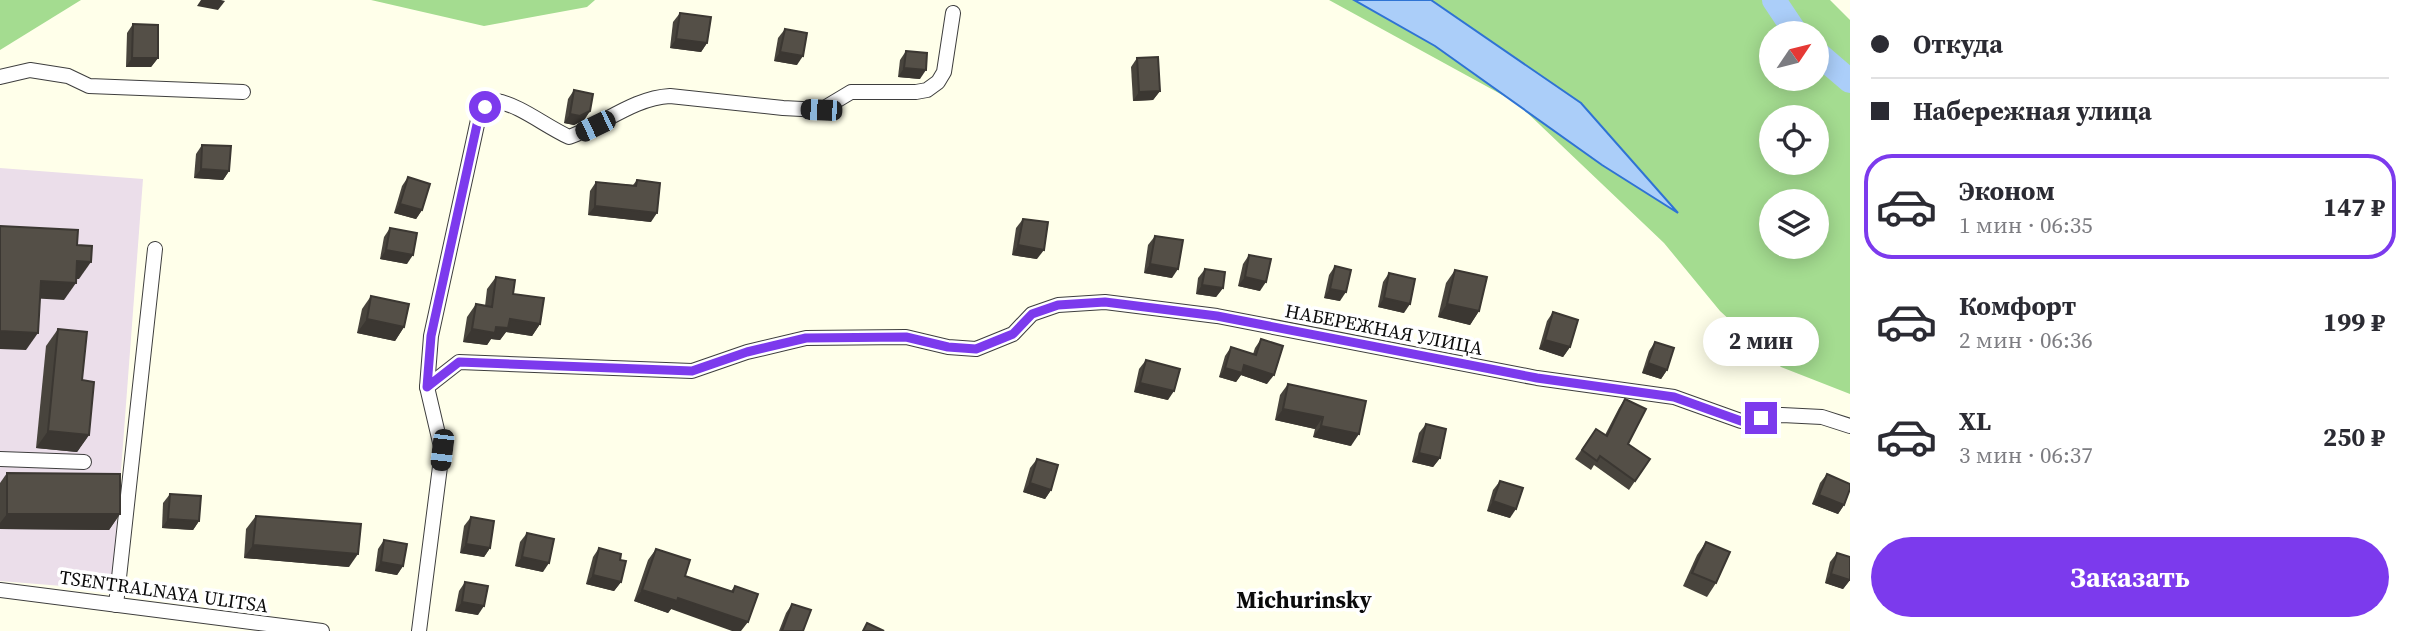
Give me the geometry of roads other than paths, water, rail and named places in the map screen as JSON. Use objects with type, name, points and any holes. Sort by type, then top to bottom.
[{"type":"street","points":[[419,631],[442,450],[427,387],[434,323],[478,120],[485,107],[496,101],[510,103],[547,127],[569,137],[654,97],[670,96],[821,110],[851,92],[927,90],[938,82],[944,72],[953,13]]},
{"type":"street","points":[[0,77],[30,69],[68,76],[89,86],[243,92]]},
{"type":"street","points":[[116,605],[155,248]]},
{"type":"street","name":"НАБЕРЕЖНАЯ УЛИЦА","points":[[427,387],[459,362],[692,371],[747,352],[806,338],[906,337],[948,347],[976,349],[1013,334],[1032,314],[1058,305],[1105,302],[1217,316],[1537,378],[1674,397],[1741,421],[1782,415],[1822,416],[1850,426]]},
{"type":"street","points":[[0,459],[84,462]]},
{"type":"street","name":"TSENTRALNAYA ULITSA","points":[[0,590],[322,631]]},
{"type":"water","points":[[1354,0],[1431,0],[1581,103],[1678,213],[1602,165],[1435,46]]},
{"type":"waterway","points":[[1774,0],[1788,21]]},
{"type":"waterway","points":[[1829,63],[1850,81]]},
{"type":"district","name":"Michurinsky","points":[[1304,600]]}]
